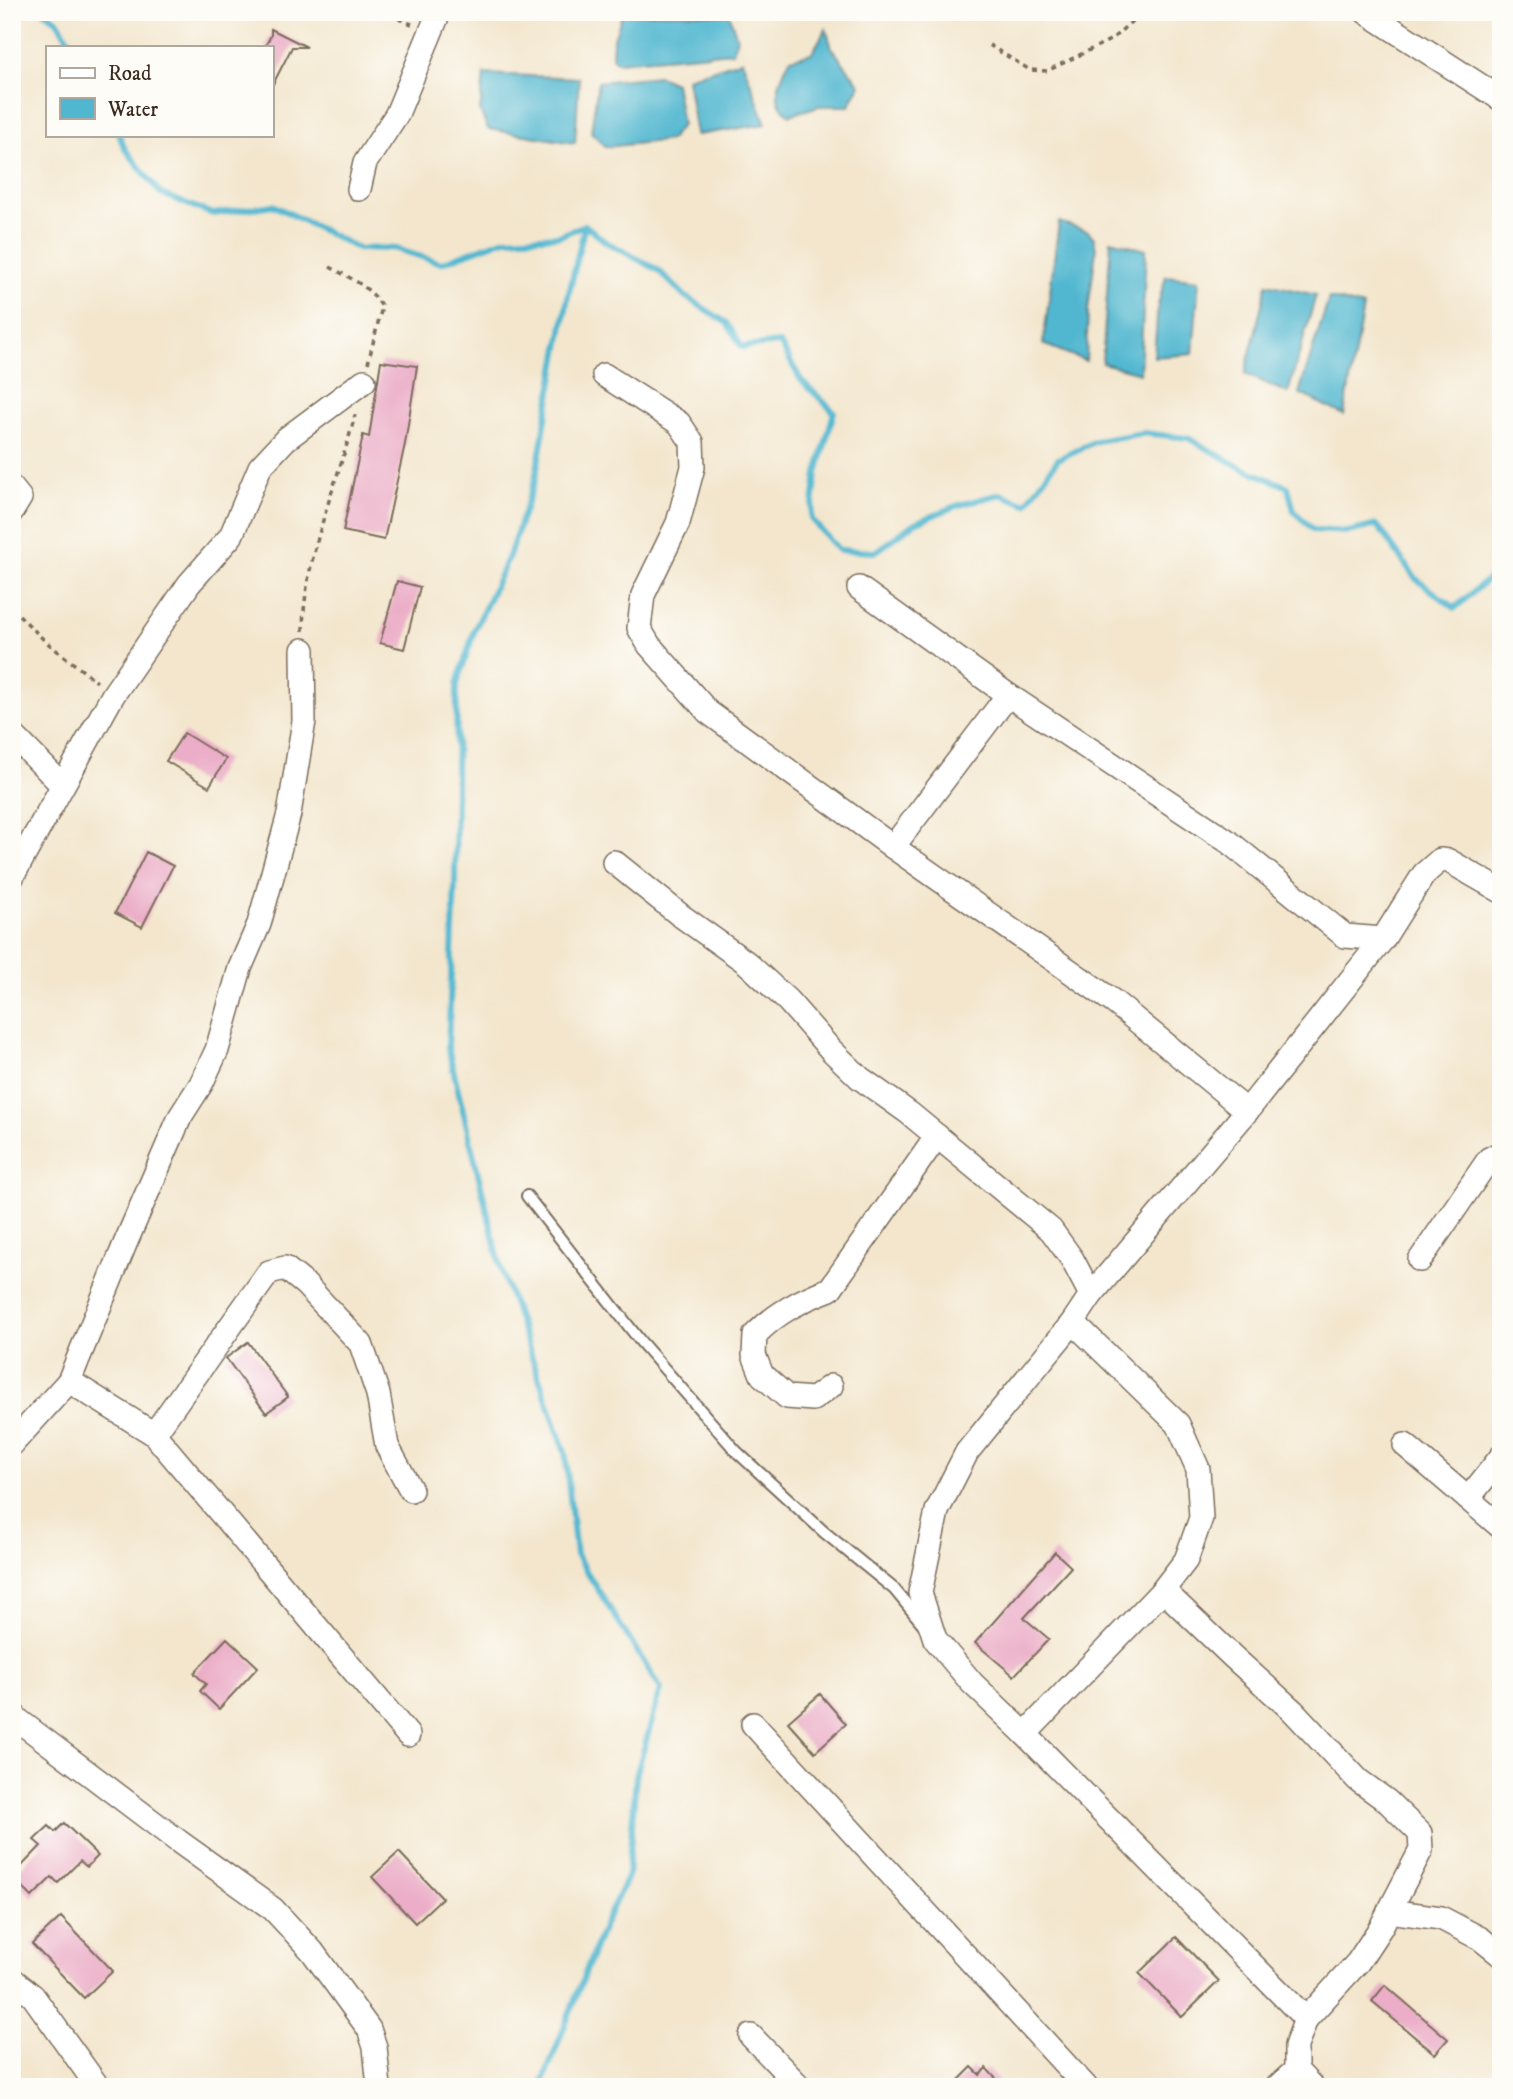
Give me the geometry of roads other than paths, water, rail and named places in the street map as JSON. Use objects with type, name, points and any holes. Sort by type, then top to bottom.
[{"type":"street","points":[[1366,12],[1501,99]]},
{"type":"street","points":[[359,189],[365,163],[397,114],[435,21]]},
{"type":"street","points":[[604,375],[679,423],[692,442],[693,467],[678,523],[643,595],[639,628],[649,645],[708,712],[1114,1002],[1247,1111]]},
{"type":"street","points":[[12,877],[113,695],[189,584],[231,536],[260,467],[286,439],[364,381]]},
{"type":"street","points":[[12,488],[20,498],[12,510]]},
{"type":"street","points":[[859,588],[1007,695],[1229,842],[1345,936],[1356,972]]},
{"type":"street","points":[[12,1444],[69,1381],[180,1117],[201,1084],[217,1050],[240,968],[259,924],[289,814],[304,721],[303,650]]},
{"type":"street","points":[[893,846],[1007,695]]},
{"type":"street","points":[[12,734],[62,785]]},
{"type":"street","points":[[1306,2019],[972,1683],[935,1639],[920,1593],[937,1511],[967,1452],[1073,1322],[1091,1295],[1247,1111],[1383,939],[1424,874],[1440,860],[1449,861],[1501,891]]},
{"type":"street","points":[[614,862],[680,915],[747,963],[788,1000],[860,1078],[937,1136],[1051,1230],[1072,1259],[1091,1295]]},
{"type":"street","points":[[1345,936],[1383,939]]},
{"type":"street","points":[[831,1386],[813,1399],[787,1397],[762,1375],[754,1355],[755,1335],[772,1318],[811,1296],[830,1289],[937,1136]]},
{"type":"street","points":[[1420,1260],[1489,1159],[1501,1153]]},
{"type":"street","points":[[154,1434],[269,1272],[285,1268],[305,1284],[362,1344],[378,1394],[387,1446],[411,1490]]},
{"type":"street","points":[[1025,1734],[1163,1590],[1186,1560],[1201,1518],[1198,1469],[1178,1424],[1073,1322]]},
{"type":"street","points":[[69,1381],[154,1434],[408,1735]]},
{"type":"street","points":[[1405,1446],[1501,1527]]},
{"type":"street","points":[[1468,1499],[1501,1457]]},
{"type":"street","points":[[1163,1590],[1293,1711],[1351,1773],[1387,1801],[1420,1833],[1421,1850],[1358,1962],[1306,2019],[1296,2046],[1296,2070],[1312,2087]]},
{"type":"street","points":[[14,1720],[273,1909],[312,1951],[369,2029],[375,2047],[379,2087]]},
{"type":"street","points":[[753,1724],[1086,2087]]},
{"type":"street","points":[[1389,1911],[1441,1918],[1481,1939],[1501,1955]]},
{"type":"street","points":[[12,1979],[33,1996],[98,2087]]},
{"type":"street","points":[[751,2036],[800,2087]]},
{"type":"street","points":[[1277,2087],[1296,2070]]},
{"type":"lane","points":[[527,1196],[641,1342],[737,1452],[824,1532],[894,1589],[935,1639]]},
{"type":"water","points":[[623,13],[729,14],[737,38],[733,52],[617,62],[612,57],[613,41]]},
{"type":"water","points":[[826,29],[832,48],[860,85],[849,106],[819,106],[790,115],[779,103],[778,89],[783,74],[790,59],[812,53]]},
{"type":"water","points":[[742,60],[766,124],[696,135],[687,78]]},
{"type":"water","points":[[484,74],[579,78],[575,143],[488,129],[480,111]]},
{"type":"water","points":[[659,76],[675,83],[682,124],[670,140],[606,147],[591,132],[598,82]]},
{"type":"water","points":[[1059,222],[1088,231],[1094,238],[1096,250],[1088,310],[1086,361],[1043,344]]},
{"type":"water","points":[[1111,240],[1146,250],[1140,373],[1102,363]]},
{"type":"water","points":[[1166,276],[1199,280],[1193,354],[1154,357],[1158,305]]},
{"type":"water","points":[[1267,284],[1316,295],[1288,393],[1245,374]]},
{"type":"water","points":[[1329,298],[1363,307],[1344,415],[1299,393]]},
{"type":"waterway","points":[[45,12],[57,20],[72,46]]},
{"type":"waterway","points":[[119,136],[125,149],[161,194],[213,214],[273,205],[359,249],[393,248],[441,263],[505,239],[559,236],[585,225],[606,242],[658,270],[686,297],[727,323],[742,347],[780,343],[801,380],[834,412],[817,473],[811,519],[839,550],[875,552],[915,523],[956,506],[1000,494],[1026,504],[1058,459],[1096,441],[1143,433],[1188,438],[1242,468],[1288,487],[1294,511],[1313,530],[1348,532],[1377,525],[1416,579],[1455,608],[1489,578],[1501,574]]},
{"type":"waterway","points":[[541,2087],[603,1927],[628,1875],[636,1776],[661,1689],[576,1555],[565,1452],[501,1269],[448,1048],[455,883],[457,684],[475,629],[509,556],[535,480],[568,297],[585,225]]}]
